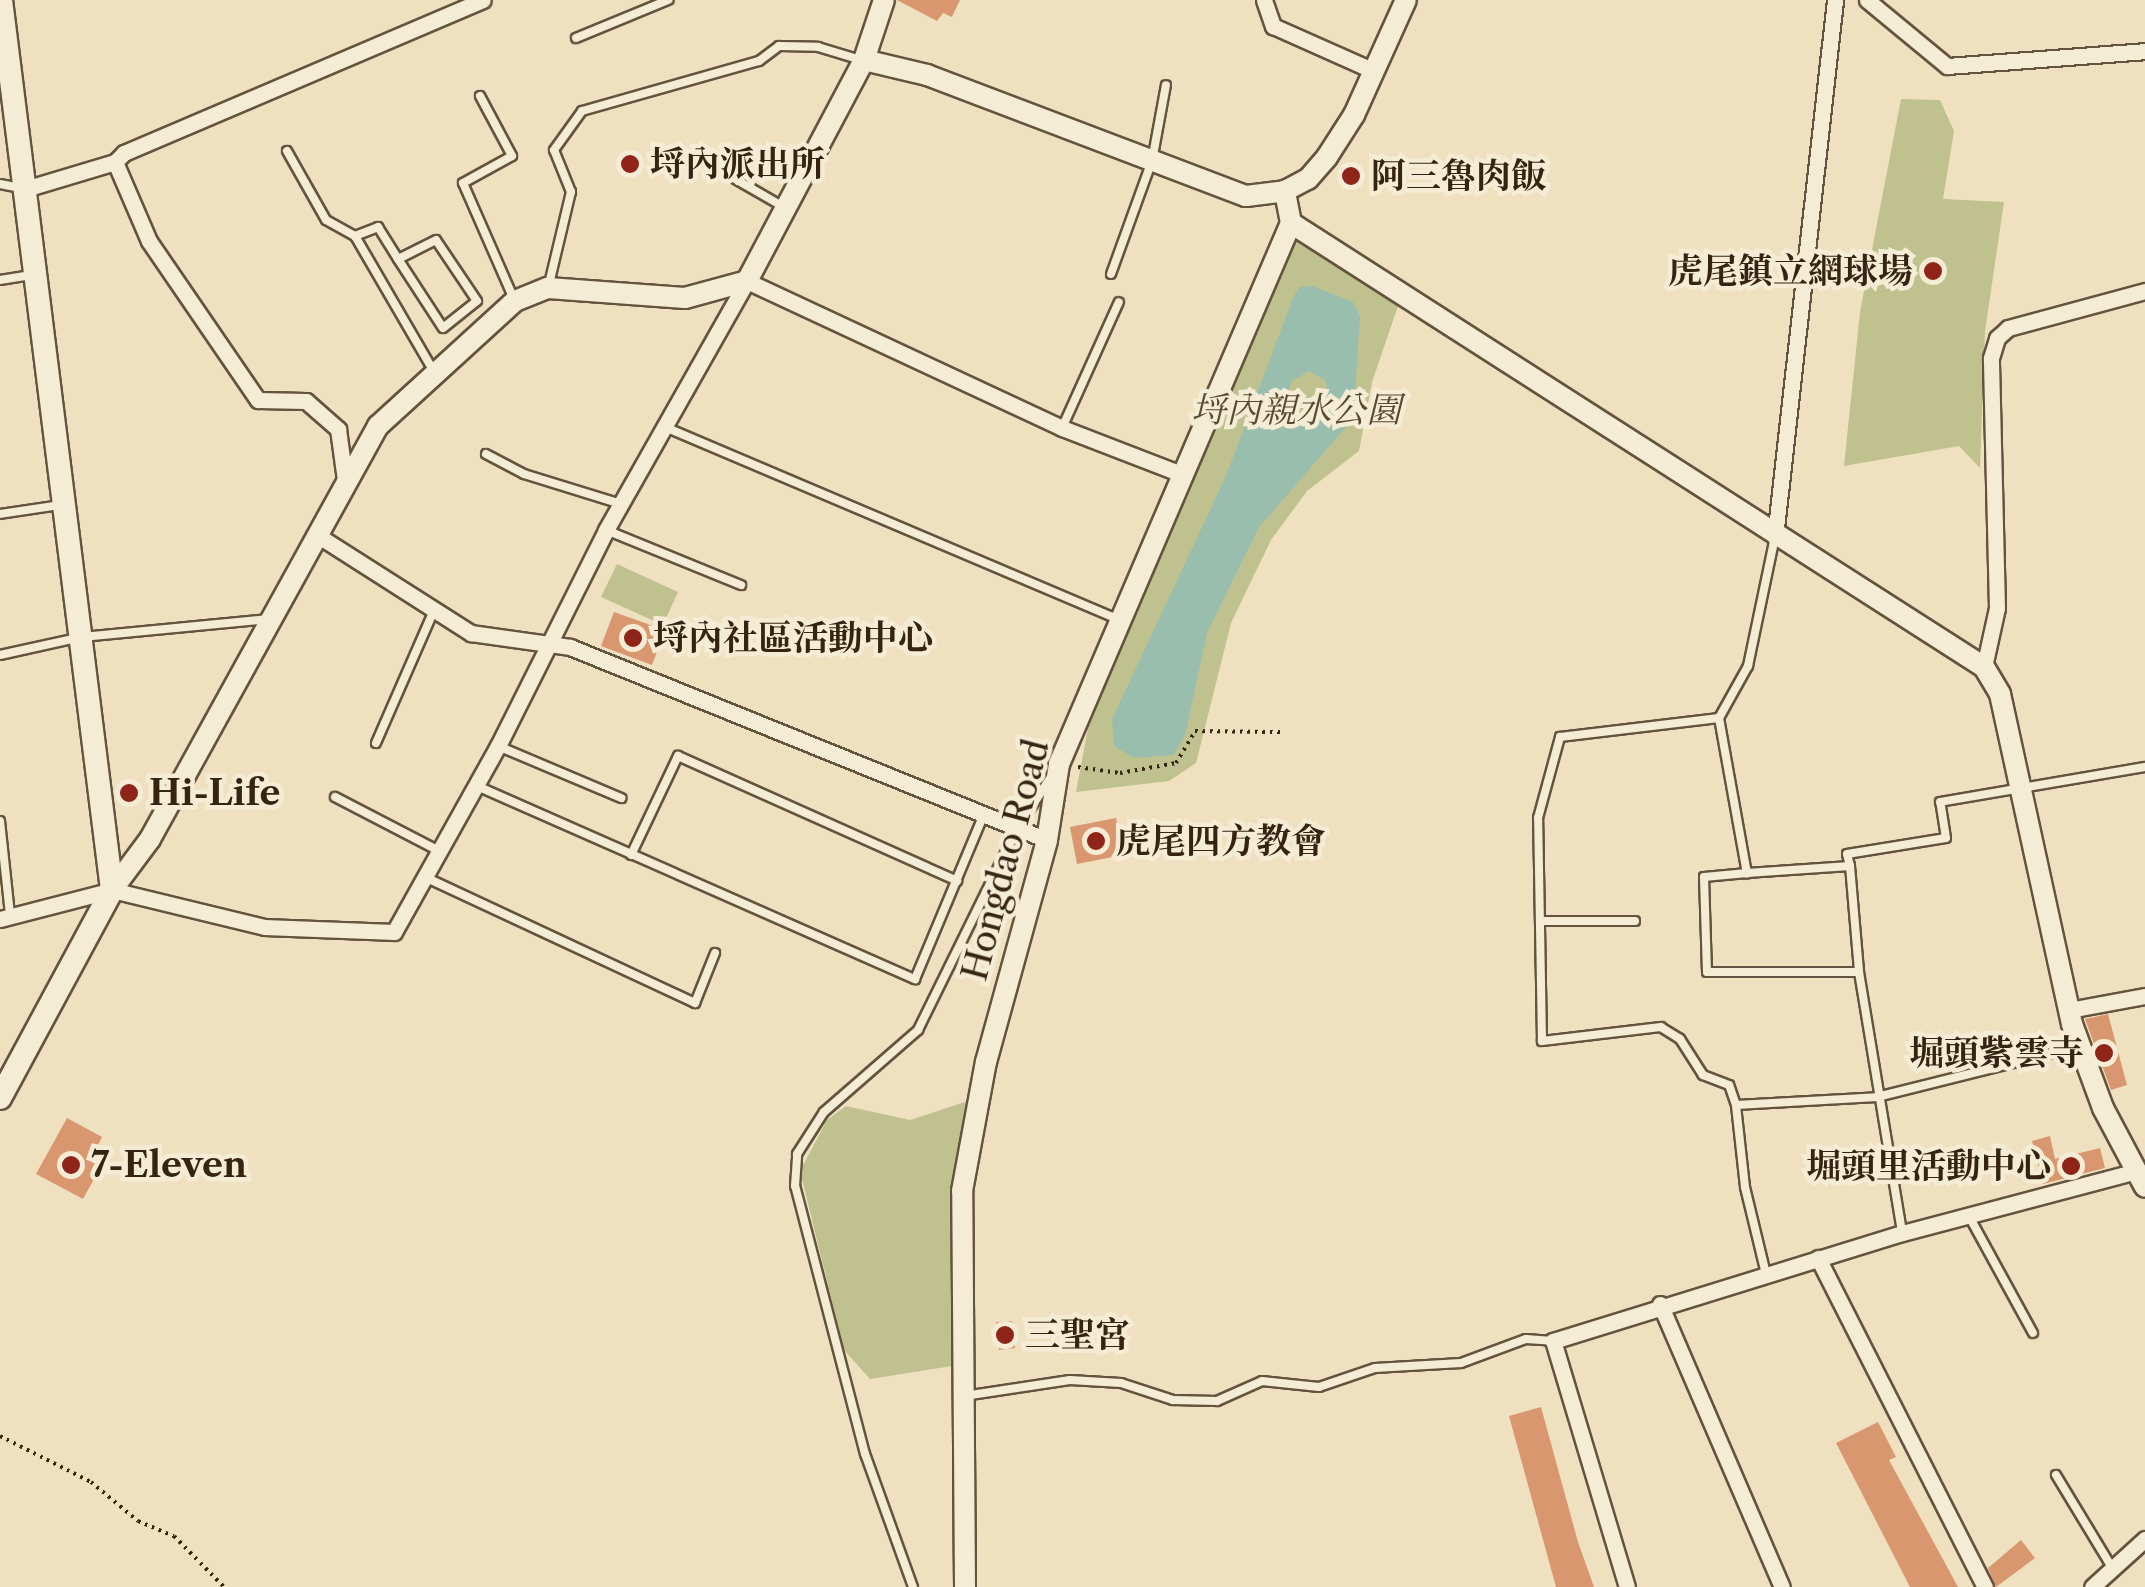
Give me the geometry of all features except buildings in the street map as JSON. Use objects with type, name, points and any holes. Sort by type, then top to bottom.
[{"type":"main road","points":[[0,1098],[112,890],[1,0]]},
{"type":"street","points":[[25,189],[114,162],[124,153],[483,0]]},
{"type":"street","points":[[5,917],[112,890],[265,927],[378,934],[394,932],[404,922],[478,786],[606,530],[747,281],[782,206],[864,60],[884,0]]},
{"type":"street","points":[[1264,0],[1272,26],[1372,70]]},
{"type":"street","points":[[864,60],[926,75],[1246,196],[1286,191],[1308,179],[1327,157],[1406,0]]},
{"type":"street","points":[[1774,537],[1835,0]]},
{"type":"street","points":[[1867,0],[1946,66],[2145,50]]},
{"type":"street","points":[[114,162],[149,241],[258,400],[306,400],[338,430],[345,480]]},
{"type":"street","points":[[1286,191],[1291,224],[1774,537],[1984,667],[2000,694],[2079,1047],[2142,1176],[1902,1233],[1660,1304],[1553,1342],[1628,1587]]},
{"type":"street","name":"Hongdao Road","points":[[965,1587],[962,1190],[986,1062],[1047,840],[1059,764],[1291,224]]},
{"type":"street","points":[[112,890],[150,839],[378,426],[434,370],[515,301],[548,288],[685,298],[747,281],[1062,428],[1181,474]]},
{"type":"street","points":[[1984,667],[1997,608],[1991,358],[1997,338],[2008,328],[2145,291]]},
{"type":"street","points":[[316,535],[471,632],[547,643],[786,733],[982,818],[1047,840]]},
{"type":"street","points":[[2069,1010],[2145,996]]},
{"type":"street","points":[[1818,1258],[1985,1587]]},
{"type":"street","points":[[1660,1304],[1782,1587]]},
{"type":"street","points":[[2092,1587],[2110,1564],[2145,1539]]},
{"type":"lane","points":[[576,38],[668,0]]},
{"type":"lane","points":[[548,288],[571,192],[554,150],[582,112],[760,61],[779,46],[818,47],[864,60]]},
{"type":"lane","points":[[1111,274],[1152,161],[1166,84]]},
{"type":"lane","points":[[480,96],[512,156],[462,183],[515,301]]},
{"type":"lane","points":[[286,151],[326,220],[356,236],[434,370]]},
{"type":"lane","points":[[709,164],[782,206]]},
{"type":"lane","points":[[0,184],[25,189]]},
{"type":"lane","points":[[356,236],[378,227],[443,328],[478,301],[436,240],[398,258]]},
{"type":"lane","points":[[0,280],[36,274]]},
{"type":"lane","points":[[1062,428],[1119,302]]},
{"type":"lane","points":[[664,427],[1119,620]]},
{"type":"lane","points":[[486,454],[524,474],[621,504]]},
{"type":"lane","points":[[0,514],[65,504]]},
{"type":"lane","points":[[606,530],[741,585]]},
{"type":"lane","points":[[1747,873],[1719,718],[1748,666],[1774,537]]},
{"type":"lane","points":[[376,743],[434,610]]},
{"type":"lane","points":[[0,656],[82,636],[274,619]]},
{"type":"lane","points":[[1719,718],[1560,737],[1538,818],[1542,1041],[1660,1027],[1680,1039],[1703,1075],[1730,1085],[1745,1186],[1766,1274]]},
{"type":"lane","points":[[498,746],[621,798]]},
{"type":"lane","points":[[631,855],[678,756],[957,881]]},
{"type":"lane","points":[[912,1587],[865,1454],[795,1186],[797,1154],[824,1112],[918,1030],[1017,830],[1059,764]]},
{"type":"lane","points":[[1902,1233],[1892,1146],[1877,1097],[1846,854],[1946,838],[1940,802],[2145,767]]},
{"type":"lane","points":[[478,786],[915,979],[982,818]]},
{"type":"lane","points":[[335,797],[441,852]]},
{"type":"lane","points":[[0,821],[5,917]]},
{"type":"lane","points":[[1850,866],[1704,877],[1707,972],[1860,972]]},
{"type":"lane","points":[[427,878],[695,1002],[715,953]]},
{"type":"lane","points":[[1540,921],[1635,921]]},
{"type":"lane","points":[[1736,1105],[1877,1097],[2079,1047]]},
{"type":"lane","points":[[1970,1218],[2033,1333]]},
{"type":"lane","points":[[962,1396],[1070,1380],[1121,1383],[1173,1400],[1216,1401],[1262,1381],[1319,1386],[1375,1368],[1461,1363],[1526,1339],[1553,1342]]},
{"type":"lane","points":[[2056,1475],[2110,1564]]},
{"type":"path","points":[[1059,764],[1120,773],[1176,763],[1195,732],[1282,732]]},
{"type":"path","points":[[0,1436],[91,1482],[138,1521],[174,1536],[224,1587]]},
{"type":"green space","points":[[1901,99],[1940,100],[1954,131],[1943,199],[2004,202],[1985,331],[1980,468],[1959,446],[1844,466],[1860,312]]},
{"type":"green space","name":"埒內親水公園","points":[[1294,239],[1349,267],[1398,306],[1372,382],[1359,451],[1307,491],[1271,540],[1231,623],[1196,763],[1169,781],[1076,792],[1090,717]]},
{"type":"green space","points":[[617,564],[678,592],[663,625],[601,597]]},
{"type":"green space","points":[[971,1100],[954,1187],[952,1366],[870,1379],[844,1350],[800,1171],[827,1120],[846,1106],[910,1120]]},
{"type":"shaded area","points":[[1312,286],[1353,302],[1360,317],[1354,409],[1347,426],[1259,527],[1207,633],[1185,735],[1174,755],[1134,758],[1114,746],[1112,719],[1226,476],[1299,287]],"holes":[[[1309,371],[1326,381],[1328,403],[1317,423],[1299,426],[1285,418],[1285,398],[1292,381]]]},
{"type":"place","name":"埒內派出所","points":[[630,164]]},
{"type":"place","name":"阿三魯肉飯","points":[[1351,176]]},
{"type":"place","name":"虎尾鎮立網球場","points":[[1933,271]]},
{"type":"place","name":"埒內社區活動中心","points":[[633,638]]},
{"type":"place","name":"Hi-Life","points":[[129,793]]},
{"type":"place","name":"虎尾四方教會","points":[[1096,841]]},
{"type":"place","name":"堀頭紫雲寺","points":[[2104,1053]]},
{"type":"place","name":"7-Eleven","points":[[71,1165]]},
{"type":"place","name":"堀頭里活動中心","points":[[2071,1166]]},
{"type":"place","name":"三聖宮","points":[[1005,1335]]}]
